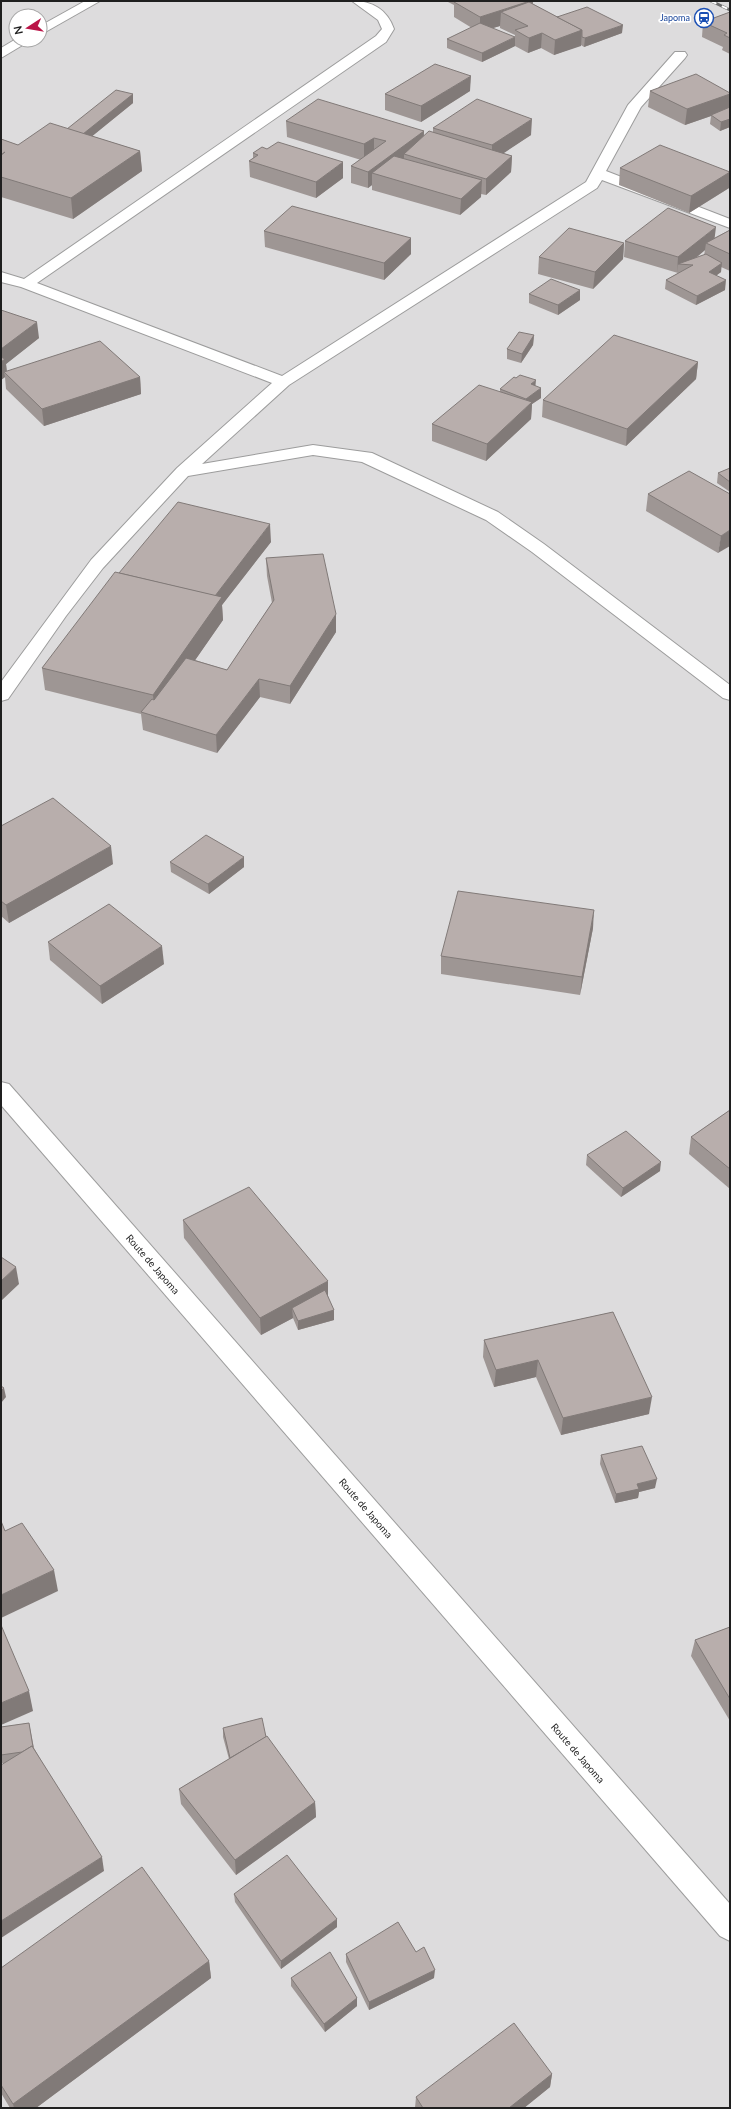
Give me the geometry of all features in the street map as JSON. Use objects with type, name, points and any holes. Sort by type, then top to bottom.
[{"type":"street","points":[[48,27],[94,1]]},
{"type":"street","points":[[26,284],[381,40],[388,29],[384,18],[358,1]]},
{"type":"street","points":[[1,54],[11,48]]},
{"type":"street","points":[[1,695],[60,612],[97,564],[183,472],[283,382],[592,185],[635,105],[680,55]]},
{"type":"street","points":[[598,173],[730,224]]},
{"type":"street","points":[[1,277],[26,284],[283,382]]},
{"type":"street","points":[[183,472],[313,450],[366,457],[492,516],[538,548],[730,694]]},
{"type":"street","name":"Route de Japoma","points":[[1,1090],[730,1926]]},
{"type":"shaded area","points":[[1,1],[730,1],[730,2108],[1,2108]]},
{"type":"building","points":[[530,1],[480,17],[454,2]]},
{"type":"building","points":[[529,2],[582,30],[555,40],[542,33],[529,38],[515,30],[528,26],[501,12]]},
{"type":"building","points":[[587,7],[623,25],[585,38],[582,37],[582,30],[557,17]]},
{"type":"building","points":[[730,12],[730,38],[724,35],[727,33],[703,22]]},
{"type":"building","points":[[480,23],[515,37],[482,53],[447,39]]},
{"type":"building","points":[[435,64],[471,76],[421,106],[385,94]]},
{"type":"building","points":[[696,74],[730,94],[687,109],[650,91]]},
{"type":"building","points":[[116,90],[133,94],[83,134],[67,129]]},
{"type":"building","points":[[318,99],[424,131],[368,172],[351,166],[386,141],[374,138],[364,144],[286,121]]},
{"type":"building","points":[[477,99],[532,119],[492,145],[433,128]]},
{"type":"building","points":[[730,107],[730,119],[721,122],[711,115]]},
{"type":"building","points":[[50,123],[140,151],[71,198],[1,177],[1,139],[18,145]]},
{"type":"building","points":[[429,131],[512,156],[486,179],[404,154]]},
{"type":"building","points":[[278,142],[343,162],[316,182],[249,161],[258,155],[253,153],[262,147],[267,149]]},
{"type":"building","points":[[660,145],[730,172],[691,196],[620,168]]},
{"type":"building","points":[[394,156],[482,180],[461,199],[372,173]]},
{"type":"building","points":[[292,206],[411,238],[384,263],[264,231]]},
{"type":"building","points":[[668,208],[716,227],[678,257],[625,241]]},
{"type":"building","points":[[569,228],[624,243],[595,272],[539,257]]},
{"type":"building","points":[[730,230],[730,254],[706,243]]},
{"type":"building","points":[[706,254],[722,263],[709,272],[726,280],[697,296],[666,280],[693,265],[678,264]]},
{"type":"building","points":[[551,279],[580,290],[558,305],[529,294]]},
{"type":"building","points":[[1,310],[37,322],[1,349]]},
{"type":"building","points":[[519,332],[534,335],[522,354],[507,349]]},
{"type":"building","points":[[614,335],[698,362],[627,429],[543,400]]},
{"type":"building","points":[[100,341],[140,377],[42,409],[4,372]]},
{"type":"building","points":[[520,375],[536,380],[531,384],[541,388],[526,399],[500,389],[514,377],[516,378]]},
{"type":"building","points":[[479,385],[532,402],[487,444],[432,424]]},
{"type":"building","points":[[730,468],[730,482],[718,473]]},
{"type":"building","points":[[689,471],[730,494],[730,530],[721,536],[648,494]]},
{"type":"building","points":[[178,502],[270,524],[215,596],[119,573]]},
{"type":"building","points":[[323,554],[336,614],[290,686],[259,679],[216,735],[141,712],[152,699],[154,700],[186,658],[227,670],[274,600],[266,558]]},
{"type":"building","points":[[115,572],[222,597],[153,695],[42,668]]},
{"type":"building","points":[[53,798],[111,846],[6,905],[1,901],[1,826]]},
{"type":"building","points":[[206,835],[244,857],[208,884],[170,862]]},
{"type":"building","points":[[458,891],[594,910],[582,977],[441,956]]},
{"type":"building","points":[[109,904],[162,946],[100,986],[48,942]]},
{"type":"building","points":[[730,1110],[730,1169],[691,1137]]},
{"type":"building","points":[[626,1131],[661,1162],[623,1188],[587,1155]]},
{"type":"building","points":[[249,1187],[328,1281],[260,1318],[183,1220]]},
{"type":"building","points":[[1,1257],[16,1267],[1,1281]]},
{"type":"building","points":[[325,1290],[334,1310],[298,1321],[292,1308]]},
{"type":"building","points":[[613,1312],[652,1397],[563,1418],[538,1360],[496,1370],[484,1340]]},
{"type":"building","points":[[642,1446],[657,1479],[637,1484],[639,1489],[616,1494],[601,1455]]},
{"type":"building","points":[[1,1521],[5,1531],[22,1523],[54,1570],[1,1595]]},
{"type":"building","points":[[1,1625],[29,1691],[1,1703]]},
{"type":"building","points":[[730,1627],[730,1699],[695,1640]]},
{"type":"building","points":[[262,1718],[266,1737],[230,1758],[223,1728]]},
{"type":"building","points":[[29,1723],[33,1747],[32,1746],[22,1752],[1,1755],[1,1727]]},
{"type":"building","points":[[267,1736],[315,1802],[235,1860],[179,1789]]},
{"type":"building","points":[[32,1746],[102,1857],[1,1921],[1,1765]]},
{"type":"building","points":[[287,1855],[337,1919],[281,1961],[234,1894]]},
{"type":"building","points":[[142,1867],[209,1961],[13,2104],[1,2085],[1,1968]]},
{"type":"building","points":[[398,1922],[416,1952],[424,1947],[435,1970],[369,2002],[346,1954]]},
{"type":"building","points":[[330,1952],[357,1998],[324,2024],[291,1978]]},
{"type":"building","points":[[514,2023],[552,2074],[509,2108],[423,2108],[416,2097]]},
{"type":"railway","points":[[711,1],[730,10]]},
{"type":"place","name":"Japoma","points":[[704,18]]}]
